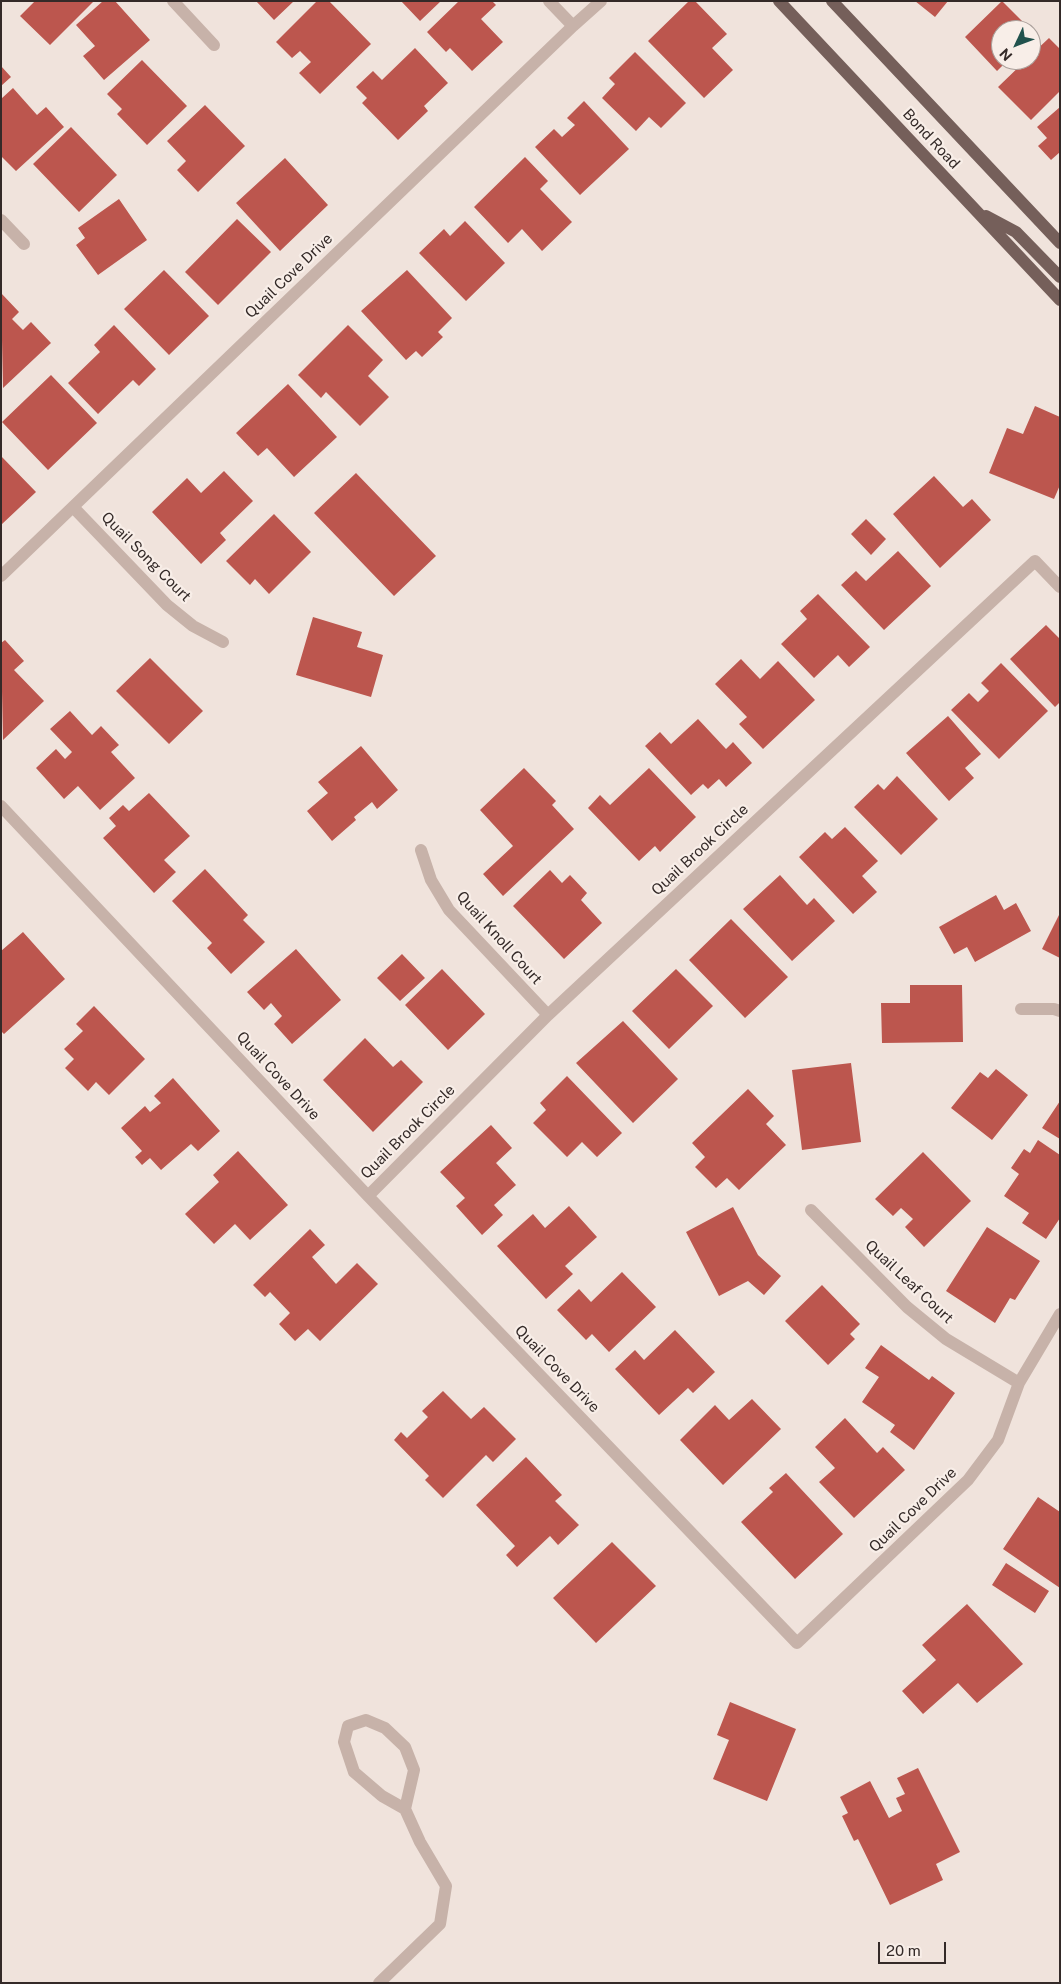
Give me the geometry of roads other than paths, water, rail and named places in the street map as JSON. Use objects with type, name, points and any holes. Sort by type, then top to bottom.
[{"type":"main road","name":"Bond Road","points":[[779,1],[1060,300]]},
{"type":"main road","name":"Bond Road","points":[[832,1],[1060,243]]},
{"type":"main road","points":[[977,212],[1016,232],[1060,277]]},
{"type":"street","points":[[173,1],[214,45]]},
{"type":"street","points":[[549,1],[573,26]]},
{"type":"street","name":"Quail Cove Drive","points":[[1,576],[601,1]]},
{"type":"street","points":[[1,220],[24,244]]},
{"type":"street","name":"Quail Song Court","points":[[73,507],[167,605],[193,626],[223,642]]},
{"type":"street","name":"Quail Brook Circle","points":[[368,1196],[548,1015],[1035,561],[1060,588]]},
{"type":"street","name":"Quail Cove Drive","points":[[1,806],[368,1196],[797,1643],[968,1480],[998,1440],[1019,1383],[1060,1314]]},
{"type":"street","name":"Quail Knoll Court","points":[[421,850],[431,880],[449,910],[548,1015]]},
{"type":"street","points":[[1021,1009],[1054,1009],[1060,1011]]},
{"type":"street","name":"Quail Leaf Court","points":[[811,1210],[908,1307],[946,1339],[1019,1383]]},
{"type":"street","points":[[379,1983],[440,1924],[446,1886],[420,1842],[405,1809],[382,1796],[354,1772],[344,1742],[348,1726],[366,1720],[385,1728],[405,1747],[414,1770],[405,1809]]}]
